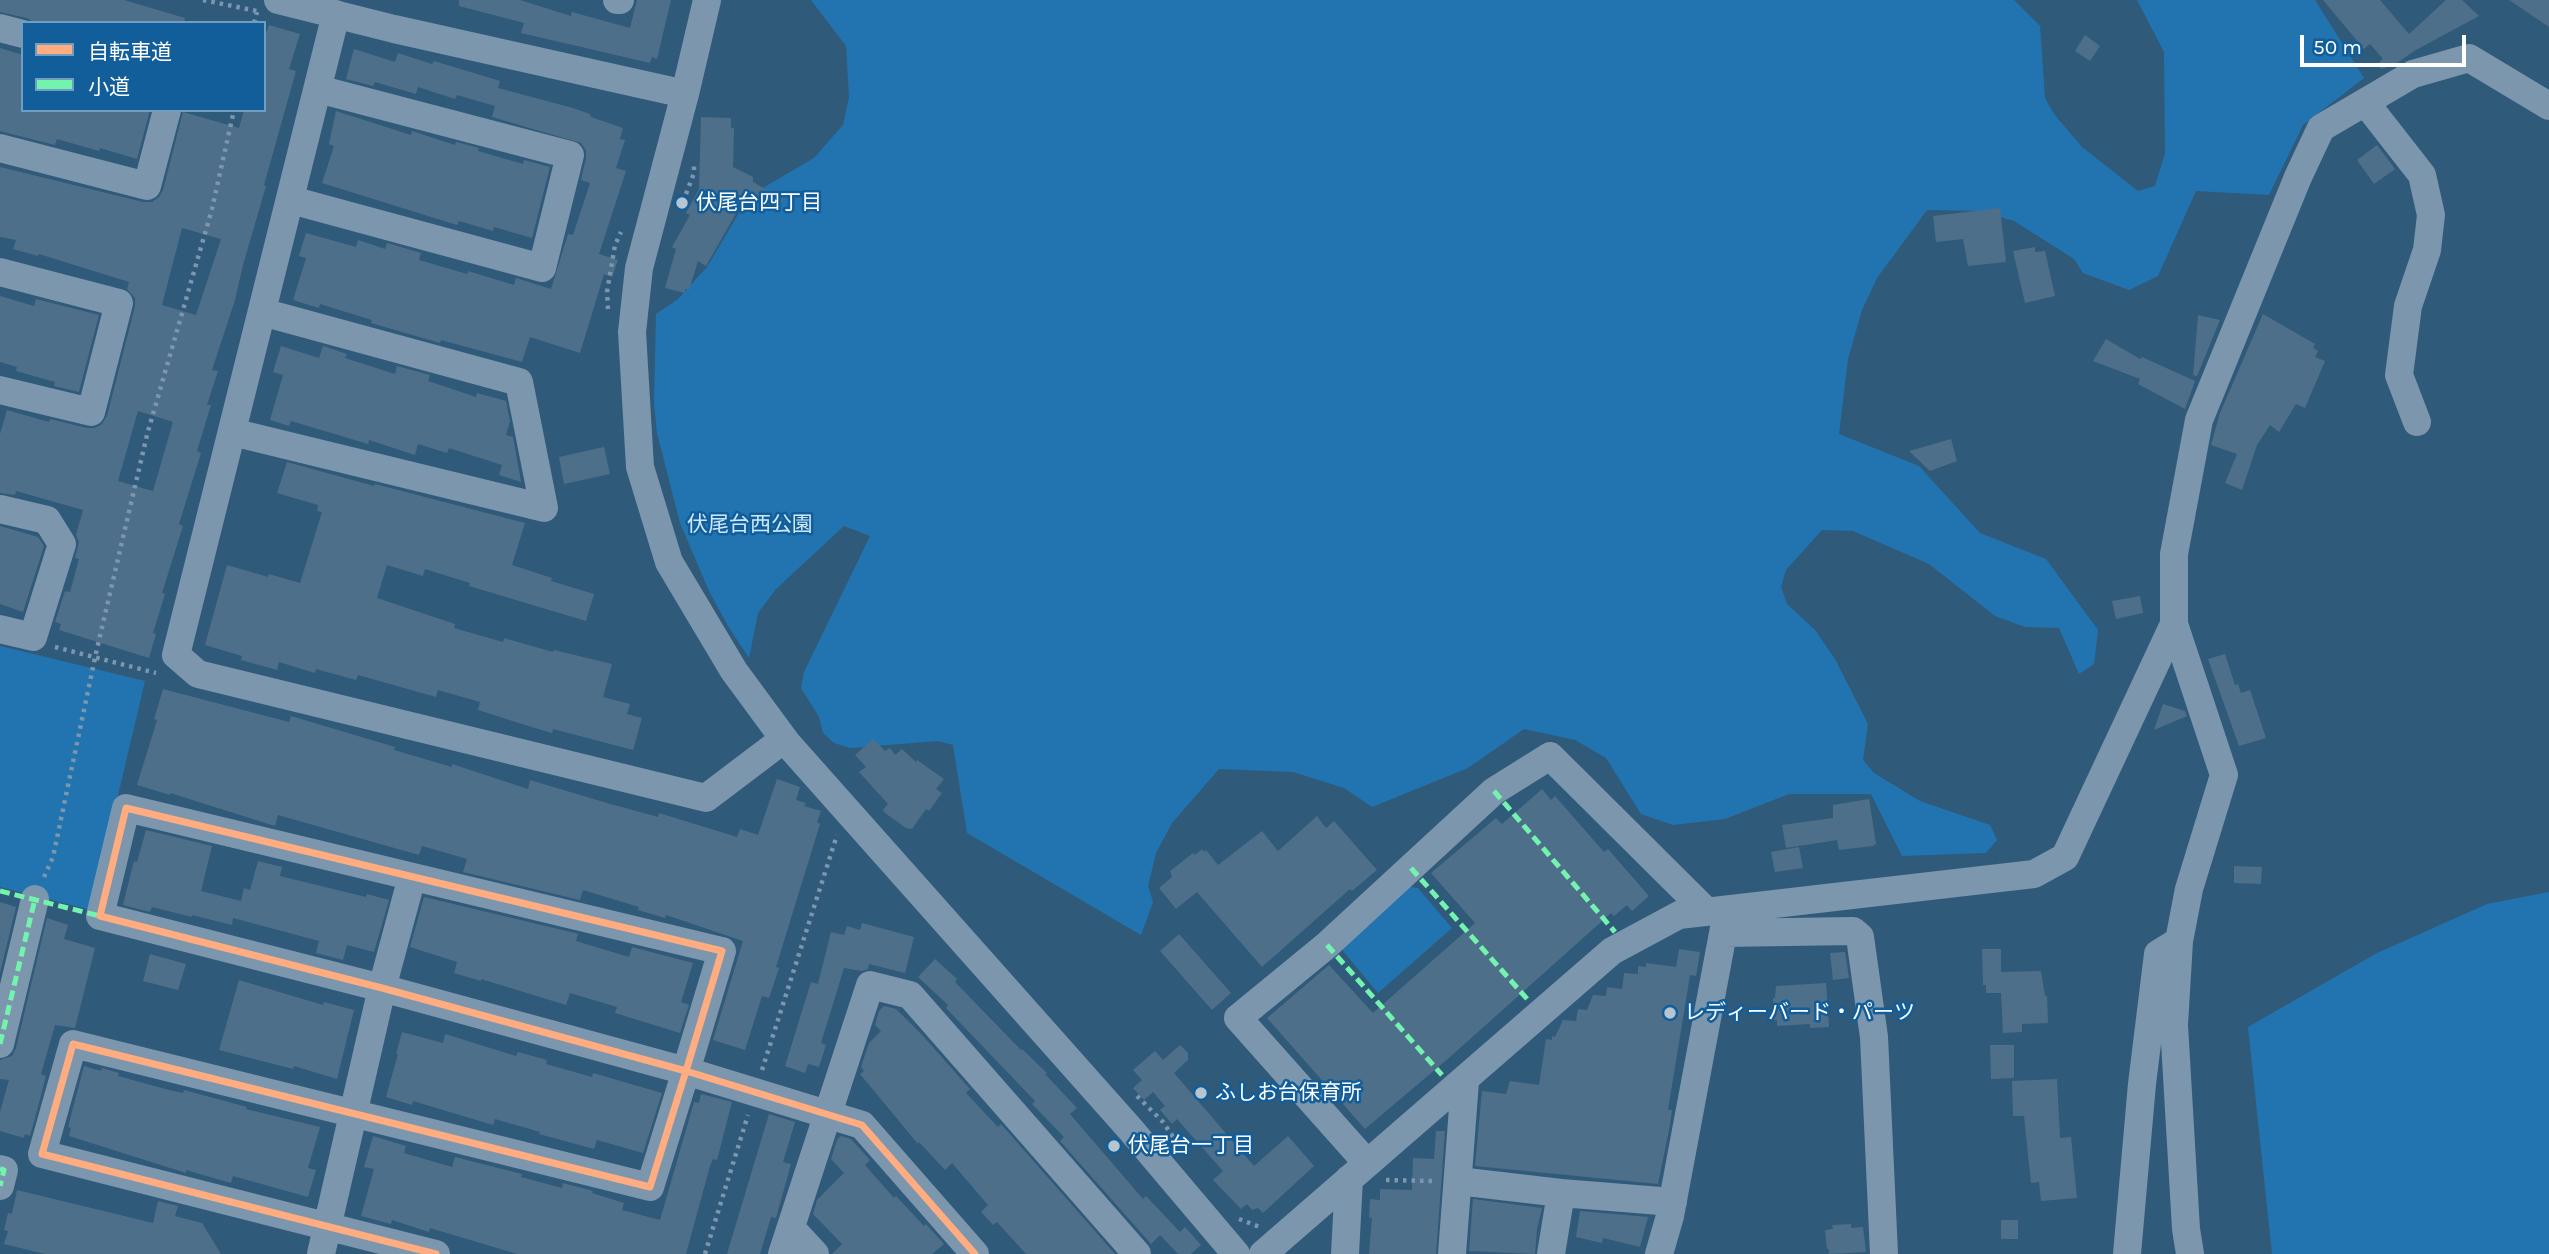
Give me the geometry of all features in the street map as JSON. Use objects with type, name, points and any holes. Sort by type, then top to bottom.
[{"type":"street","points":[[707,0],[639,268],[632,331],[640,467],[669,562],[734,671],[784,739],[1131,1130],[1236,1254]]},
{"type":"street","points":[[267,8],[337,14],[685,94]]},
{"type":"street","points":[[337,14],[176,655],[198,674],[706,798],[784,739]]},
{"type":"street","points":[[0,28],[21,33]]},
{"type":"street","points":[[2190,1254],[2186,1229],[2174,1026],[2179,941],[2189,889],[2224,775],[2174,624],[2174,554],[2199,420],[2298,177],[2321,128],[2413,74],[2469,58],[2549,106]]},
{"type":"street","points":[[291,200],[542,268],[570,155],[318,89]]},
{"type":"street","points":[[2365,102],[2422,175],[2431,215],[2427,250],[2408,306],[2399,374],[2417,422]]},
{"type":"street","points":[[0,148],[147,186],[166,112]]},
{"type":"street","points":[[0,272],[119,303],[92,412],[0,390]]},
{"type":"street","points":[[232,432],[544,508],[519,382],[262,312]]},
{"type":"street","points":[[0,509],[47,520],[62,544],[33,637],[0,629]]},
{"type":"street","points":[[1718,918],[2034,874],[2065,857],[2174,624]]},
{"type":"street","points":[[1366,1174],[1238,1018],[1327,945],[1494,791],[1550,756],[1718,918]]},
{"type":"street","points":[[436,1254],[42,1154],[73,1044],[650,1187],[686,1071],[722,951],[126,808],[100,916],[382,988],[686,1071],[862,1125],[975,1254]]},
{"type":"street","points":[[321,1254],[382,988],[412,877]]},
{"type":"street","points":[[0,1044],[35,900]]},
{"type":"street","points":[[1264,1241],[1366,1174],[1465,1081],[1612,951],[1679,915],[1853,931],[1860,937],[1874,1037],[1884,1254]]},
{"type":"street","points":[[1658,1254],[1673,1202],[1718,918]]},
{"type":"street","points":[[2127,1254],[2142,1084],[2158,954],[2179,941]]},
{"type":"street","points":[[815,1254],[787,1241],[870,985],[910,995],[1137,1254]]},
{"type":"street","points":[[1452,1254],[1465,1081]]},
{"type":"street","points":[[0,1169],[4,1170],[0,1186]]},
{"type":"street","points":[[1345,1254],[1366,1174]]},
{"type":"street","points":[[1458,1181],[1673,1202]]},
{"type":"street","points":[[1551,1254],[1561,1192]]},
{"type":"path","points":[[203,0],[267,8]]},
{"type":"path","points":[[35,900],[52,857],[147,435],[212,209],[234,112]]},
{"type":"path","points":[[685,198],[694,173],[694,163]]},
{"type":"path","points":[[608,316],[607,292],[615,245],[627,222]]},
{"type":"path","points":[[33,637],[41,643],[169,677]]},
{"type":"path","points":[[156,673],[159,660]]},
{"type":"path","points":[[705,1254],[841,824]]},
{"type":"path","points":[[1134,1093],[1163,1122],[1182,1151]]},
{"type":"path","points":[[1366,1174],[1458,1181]]},
{"type":"path","points":[[1233,1217],[1264,1241]]},
{"type":"green space","name":"伏尾台⻄公園","points":[[811,0],[2014,0],[2040,26],[2045,98],[2054,114],[2082,147],[2138,191],[2155,186],[2165,153],[2164,52],[2137,0],[2315,0],[2364,78],[2303,125],[2269,195],[2196,191],[2158,276],[2129,290],[2083,273],[2074,259],[2014,221],[1979,211],[1927,210],[1877,278],[1862,310],[1848,359],[1839,434],[1919,466],[1980,533],[2046,559],[2098,630],[2094,664],[2079,674],[2059,628],[2025,627],[1995,616],[1929,564],[1853,531],[1822,530],[1786,570],[1781,587],[1787,604],[1815,630],[1835,659],[1868,724],[1863,760],[1874,773],[1920,801],[1990,825],[1997,840],[1986,853],[1902,856],[1871,794],[1789,794],[1725,819],[1673,825],[1641,814],[1606,758],[1575,740],[1524,729],[1468,768],[1372,807],[1344,788],[1293,772],[1219,769],[1172,823],[1156,853],[1148,886],[1153,902],[1141,935],[967,833],[953,745],[938,741],[850,748],[834,743],[823,733],[819,717],[801,688],[804,672],[870,536],[844,526],[776,589],[758,613],[749,658],[709,591],[680,523],[657,433],[654,404],[656,314],[678,299],[707,267],[749,196],[814,158],[843,125],[849,97],[846,46]]},
{"type":"green space","points":[[0,646],[145,681],[91,910],[0,887]]},
{"type":"green space","points":[[1409,887],[1418,888],[1452,928],[1378,993],[1343,951],[1343,941]]},
{"type":"green space","points":[[2549,892],[2549,1254],[2272,1254],[2248,1027],[2375,954],[2487,904]]},
{"type":"building","points":[[0,0],[124,0],[185,18],[184,21],[32,21],[0,12]]},
{"type":"building","points":[[459,0],[520,0],[571,16],[572,12],[630,28],[637,0],[671,0],[657,59],[652,57],[650,63],[521,33],[524,23],[459,6]]},
{"type":"building","points":[[2323,0],[2380,0],[2409,34],[2446,0],[2462,0],[2479,16],[2414,51],[2396,64],[2381,69],[2377,64],[2383,59],[2370,44],[2364,49]]},
{"type":"building","points":[[2509,0],[2549,0],[2549,27]]},
{"type":"building","points":[[269,25],[300,34],[289,69],[296,71],[264,185],[266,186],[235,300],[212,370],[218,371],[197,451],[201,453],[179,524],[183,526],[162,593],[165,594],[153,633],[156,634],[149,658],[59,630],[61,624],[55,622],[65,591],[70,592],[79,559],[75,558],[79,542],[76,535],[83,510],[16,491],[15,495],[0,493],[0,434],[7,410],[49,422],[50,419],[87,428],[102,424],[107,416],[135,298],[127,289],[129,282],[39,254],[38,256],[13,249],[16,240],[0,237],[0,167],[152,202],[163,190],[183,112],[239,128],[243,112],[266,112],[266,33]],"holes":[[[182,228],[221,239],[196,315],[162,305]],[[138,411],[173,422],[153,491],[118,481]]]},
{"type":"building","points":[[2085,35],[2100,46],[2090,61],[2075,51]]},
{"type":"building","points":[[0,48],[21,54],[21,112],[149,112],[137,159],[57,139],[55,145],[0,131]]},
{"type":"building","points":[[354,49],[395,62],[398,53],[432,64],[434,61],[500,81],[498,88],[573,108],[623,128],[620,139],[625,140],[616,168],[626,171],[599,254],[618,260],[612,277],[604,274],[580,353],[530,337],[522,362],[441,340],[440,343],[371,323],[372,320],[320,304],[319,308],[293,300],[306,258],[299,256],[306,233],[356,247],[358,240],[385,249],[387,243],[421,253],[419,260],[467,274],[468,271],[514,285],[516,278],[551,289],[568,234],[573,235],[590,183],[581,180],[586,150],[581,143],[492,117],[495,106],[457,95],[455,99],[418,87],[416,94],[375,82],[373,86],[346,79]]},
{"type":"building","points":[[336,111],[411,135],[412,131],[455,145],[456,142],[479,148],[478,151],[523,164],[524,160],[550,167],[532,238],[494,227],[493,231],[459,221],[457,225],[322,183],[334,146],[329,144]]},
{"type":"building","points":[[701,117],[731,118],[731,128],[734,128],[733,167],[753,177],[753,182],[783,199],[779,206],[746,196],[706,266],[698,261],[689,290],[685,289],[685,293],[665,288],[676,249],[672,247],[690,215],[686,213],[699,189]]},
{"type":"building","points":[[2377,145],[2395,169],[2374,184],[2357,160]]},
{"type":"building","points":[[2000,208],[2006,262],[1968,266],[1963,239],[1936,242],[1933,216]]},
{"type":"building","points":[[2035,247],[2035,252],[2045,251],[2055,296],[2025,303],[2013,251]]},
{"type":"building","points":[[0,296],[34,306],[36,299],[99,315],[79,392],[54,386],[55,382],[16,371],[17,367],[0,362]]},
{"type":"building","points":[[2263,314],[2315,344],[2313,348],[2318,351],[2315,357],[2325,361],[2305,408],[2296,404],[2279,432],[2270,425],[2257,445],[2242,490],[2225,483],[2237,454],[2211,445],[2220,413]]},
{"type":"building","points":[[2198,315],[2220,320],[2197,376],[2193,375]]},
{"type":"building","points":[[2106,339],[2140,359],[2142,357],[2195,381],[2185,409],[2138,384],[2140,379],[2093,361]]},
{"type":"building","points":[[281,346],[319,358],[323,346],[347,354],[345,358],[395,374],[397,366],[430,375],[428,381],[476,397],[477,393],[506,401],[510,421],[506,435],[513,437],[521,482],[499,475],[502,465],[449,448],[447,453],[418,444],[415,455],[369,440],[368,444],[291,421],[289,426],[270,420],[283,375],[273,372]]},
{"type":"building","points":[[1951,439],[1957,461],[1930,471],[1909,451]]},
{"type":"building","points":[[604,447],[610,474],[564,484],[559,457]]},
{"type":"building","points":[[287,462],[525,523],[512,565],[594,594],[586,621],[469,586],[470,583],[425,569],[423,576],[387,565],[377,598],[455,624],[454,628],[503,642],[504,638],[553,652],[554,650],[612,664],[603,697],[630,704],[627,714],[642,718],[633,750],[553,729],[552,733],[525,725],[478,710],[480,702],[438,690],[436,697],[358,675],[356,680],[316,669],[315,673],[279,662],[277,670],[241,660],[242,656],[205,645],[227,565],[300,583],[322,512],[317,511],[318,505],[277,493]]},
{"type":"building","points":[[0,526],[38,537],[44,546],[23,612],[0,604]]},
{"type":"building","points":[[2140,596],[2143,613],[2116,619],[2112,601]]},
{"type":"building","points":[[2225,654],[2235,685],[2238,684],[2241,693],[2250,690],[2266,738],[2239,746],[2208,659]]},
{"type":"building","points":[[163,689],[289,722],[291,716],[395,747],[394,750],[452,767],[452,764],[528,789],[530,780],[658,817],[659,813],[737,837],[740,829],[758,835],[777,779],[800,787],[796,800],[806,803],[804,806],[821,811],[817,822],[820,824],[776,967],[779,968],[769,998],[762,996],[745,1050],[713,1040],[743,941],[666,915],[665,918],[638,910],[639,907],[583,890],[580,900],[463,872],[467,859],[422,846],[419,855],[278,815],[275,826],[137,785],[157,720],[154,719]]},
{"type":"building","points":[[2163,704],[2185,711],[2187,716],[2154,730]]},
{"type":"building","points":[[873,739],[885,751],[890,748],[895,755],[902,749],[916,762],[917,760],[944,779],[936,789],[942,793],[912,829],[906,828],[885,813],[883,810],[888,804],[859,772],[866,767],[855,755]]},
{"type":"building","points":[[1542,789],[1551,800],[1555,796],[1604,852],[1608,849],[1649,896],[1632,911],[1627,905],[1614,916],[1611,913],[1365,1129],[1267,1018],[1329,965],[1373,1013],[1475,923],[1431,873],[1496,818],[1502,824]]},
{"type":"building","points":[[1869,799],[1876,844],[1873,846],[1839,850],[1837,840],[1786,848],[1782,825],[1833,818],[1833,805]]},
{"type":"building","points":[[1317,816],[1326,828],[1334,821],[1377,870],[1352,891],[1350,889],[1262,967],[1197,892],[1176,909],[1159,888],[1172,877],[1170,871],[1193,853],[1195,855],[1202,849],[1204,852],[1206,850],[1218,865],[1262,831],[1278,851]]},
{"type":"building","points":[[146,830],[212,846],[201,891],[241,901],[244,888],[250,890],[258,861],[282,867],[280,876],[389,900],[374,952],[347,945],[343,960],[316,953],[319,941],[233,918],[232,925],[152,907],[150,912],[123,905],[134,861],[137,862]]},
{"type":"building","points":[[1799,847],[1803,868],[1775,872],[1771,852]]},
{"type":"building","points":[[2234,866],[2262,867],[2261,884],[2234,883]]},
{"type":"building","points":[[424,897],[575,933],[578,934],[576,941],[629,957],[632,947],[693,963],[681,1002],[689,1005],[680,1033],[615,1013],[617,1007],[570,993],[566,1005],[454,973],[457,962],[410,947]]},
{"type":"building","points":[[0,902],[16,907],[0,973]]},
{"type":"building","points":[[47,918],[68,925],[64,939],[95,948],[75,1028],[55,1025],[41,1074],[46,1076],[35,1118],[30,1136],[25,1134],[24,1138],[0,1131],[0,1112],[9,1080],[0,1079],[0,1060],[12,1056],[16,1048]]},
{"type":"building","points":[[862,923],[914,937],[905,973],[869,964],[868,969],[862,971],[844,968],[821,1043],[826,1045],[819,1067],[808,1064],[805,1073],[785,1066],[811,982],[818,984],[831,932],[844,935],[847,926],[860,930]]},
{"type":"building","points":[[1179,934],[1231,993],[1212,1010],[1160,951]]},
{"type":"building","points":[[1679,949],[1700,952],[1696,976],[1690,975],[1668,1110],[1672,1110],[1670,1125],[1658,1184],[1475,1166],[1482,1091],[1506,1094],[1510,1081],[1539,1085],[1546,1039],[1552,1040],[1552,1036],[1555,1037],[1563,1020],[1576,1021],[1578,1009],[1587,1010],[1593,995],[1606,996],[1607,987],[1622,989],[1624,973],[1638,974],[1638,966],[1646,967],[1646,963],[1676,967]]},
{"type":"building","points":[[1982,949],[2001,949],[2001,972],[2041,971],[2047,996],[2048,1023],[2022,1024],[2022,1032],[2003,1033],[2001,993],[1986,993],[1986,985],[1983,985]]},
{"type":"building","points":[[1845,952],[1849,978],[1833,980],[1830,953]]},
{"type":"building","points":[[150,954],[186,964],[178,990],[143,981]]},
{"type":"building","points":[[935,959],[957,979],[955,982],[1021,1050],[1047,1073],[1045,1074],[1077,1108],[1070,1114],[1143,1199],[1146,1196],[1180,1232],[1185,1227],[1201,1245],[1191,1254],[1178,1254],[1160,1235],[1151,1244],[1060,1141],[1064,1137],[1032,1104],[1035,1101],[946,1008],[948,1005],[918,977]]},
{"type":"building","points":[[239,980],[323,1005],[324,1002],[354,1010],[337,1079],[294,1066],[293,1069],[219,1050]]},
{"type":"building","points":[[1826,983],[1829,1027],[1810,1028],[1810,1024],[1777,1026],[1777,1020],[1773,1020],[1776,986]]},
{"type":"building","points":[[884,1006],[896,1009],[923,1036],[970,1089],[966,1093],[998,1127],[1001,1124],[1115,1254],[1026,1254],[997,1222],[993,1225],[981,1212],[988,1205],[952,1163],[945,1170],[919,1142],[918,1144],[860,1074],[864,1071],[861,1067],[869,1043],[881,1031],[875,1025],[879,1011]]},
{"type":"building","points":[[402,1032],[443,1043],[445,1034],[516,1056],[518,1052],[547,1060],[546,1064],[592,1077],[593,1073],[662,1093],[643,1153],[597,1140],[594,1149],[495,1119],[493,1125],[413,1101],[412,1105],[386,1097]]},
{"type":"building","points":[[1180,1045],[1188,1053],[1188,1060],[1174,1073],[1254,1166],[1288,1136],[1314,1166],[1263,1213],[1258,1208],[1252,1210],[1247,1204],[1241,1209],[1213,1180],[1223,1171],[1177,1119],[1172,1124],[1160,1110],[1165,1106],[1153,1092],[1144,1100],[1133,1088],[1142,1080],[1133,1070],[1155,1051],[1163,1060]]},
{"type":"building","points":[[1990,1045],[2014,1045],[2014,1078],[1991,1079]]},
{"type":"building","points":[[84,1066],[101,1071],[102,1068],[119,1073],[118,1076],[169,1090],[183,1093],[184,1090],[320,1127],[308,1168],[316,1170],[308,1197],[233,1176],[231,1183],[186,1170],[186,1173],[69,1136],[71,1128],[68,1127]]},
{"type":"building","points":[[2057,1079],[2060,1138],[2071,1137],[2077,1198],[2041,1201],[2039,1182],[2031,1183],[2024,1116],[2013,1116],[2012,1081]]},
{"type":"building","points":[[701,1094],[732,1102],[717,1160],[713,1159],[710,1166],[686,1254],[517,1254],[430,1228],[429,1232],[392,1220],[391,1224],[361,1216],[374,1169],[364,1167],[373,1136],[406,1146],[404,1153],[452,1167],[455,1157],[522,1174],[521,1177],[562,1188],[563,1183],[593,1191],[592,1193],[624,1203],[622,1210],[660,1220],[694,1102],[699,1103]]},
{"type":"building","points":[[769,1114],[795,1122],[783,1162],[791,1164],[776,1218],[771,1217],[760,1254],[727,1254]]},
{"type":"building","points":[[1436,1131],[1445,1131],[1436,1254],[1369,1254],[1372,1218],[1369,1217],[1370,1199],[1380,1200],[1380,1189],[1412,1190],[1413,1158],[1434,1159]]},
{"type":"building","points":[[841,1136],[851,1139],[870,1160],[865,1165],[894,1198],[896,1196],[944,1244],[932,1254],[832,1254],[842,1244],[813,1214],[817,1200],[844,1173],[831,1159]]},
{"type":"building","points":[[17,1190],[153,1223],[158,1201],[178,1206],[175,1216],[202,1223],[221,1254],[45,1254],[4,1244],[8,1231],[4,1230],[8,1213],[12,1214]]},
{"type":"building","points":[[1473,1199],[1542,1208],[1535,1254],[1469,1251]]},
{"type":"building","points":[[1580,1211],[1648,1217],[1640,1247],[1603,1238],[1602,1243],[1576,1237]]},
{"type":"building","points":[[2001,1220],[2018,1220],[2018,1239],[2001,1239]]},
{"type":"building","points":[[1851,1224],[1851,1228],[1863,1227],[1866,1252],[1829,1254],[1825,1230],[1833,1229],[1832,1225]]},
{"type":"marked path","points":[[1494,791],[1615,932]]},
{"type":"marked path","points":[[1411,868],[1528,1000]]},
{"type":"marked path","points":[[0,891],[100,916]]},
{"type":"marked path","points":[[0,1044],[35,899]]},
{"type":"marked path","points":[[1327,945],[1442,1075]]},
{"type":"marked path","points":[[0,1169],[4,1170],[0,1186]]},
{"type":"cycle path","points":[[436,1254],[42,1154],[73,1044],[650,1187],[686,1071],[722,951],[126,808],[100,916],[382,988],[686,1071],[862,1125],[975,1254]]},
{"type":"place","name":"伏尾台四丁目","points":[[682,203]]},
{"type":"place","name":"レディーバード・パーツ","points":[[1670,1013]]},
{"type":"place","name":"ふしお台保育所","points":[[1201,1093]]},
{"type":"place","name":"伏尾台一丁目","points":[[1114,1146]]}]
